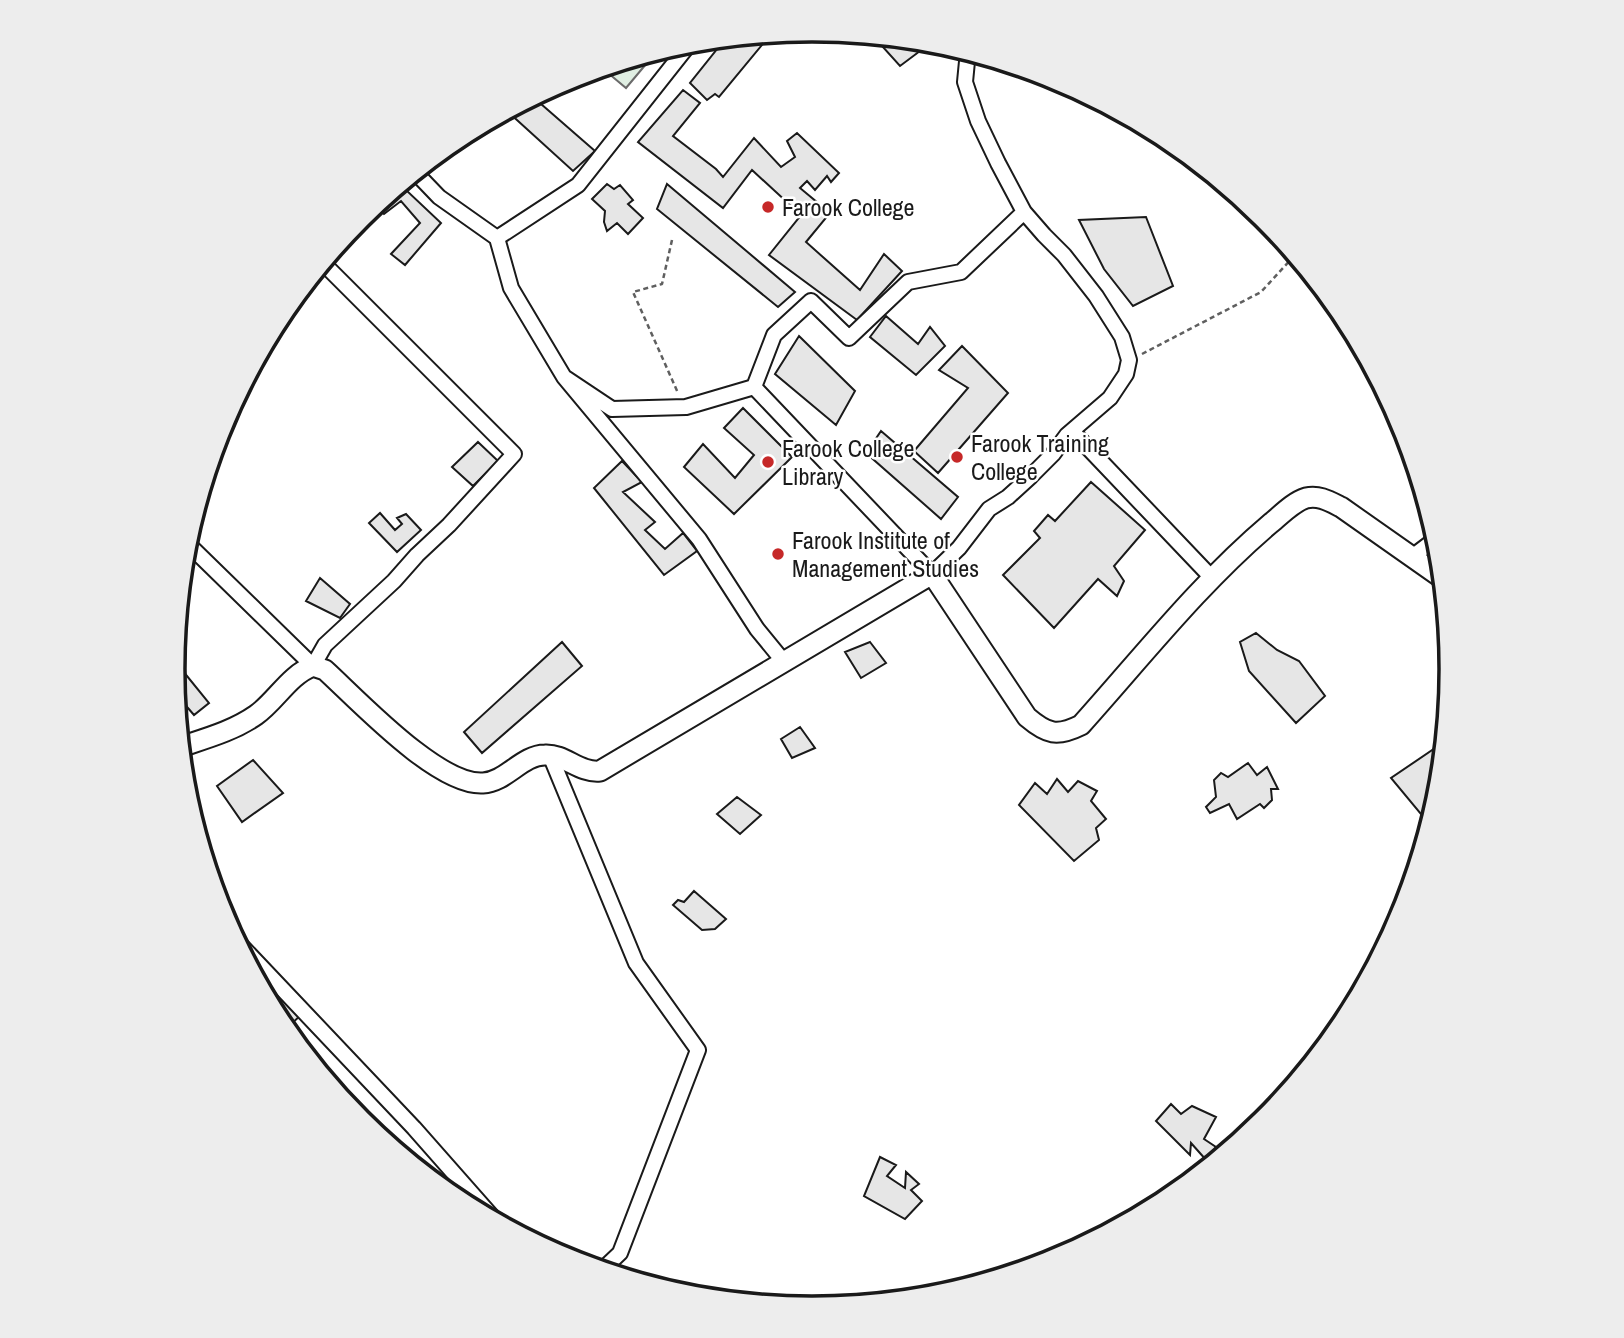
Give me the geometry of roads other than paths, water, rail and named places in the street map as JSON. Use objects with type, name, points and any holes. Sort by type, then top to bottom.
[{"type":"main road","points":[[189,744],[232,730],[258,714],[299,674],[313,666],[325,670],[400,738],[431,762],[465,781],[492,782],[533,758],[550,755],[582,769],[600,771],[932,574],[1027,717],[1051,733],[1067,732],[1081,725],[1213,579],[1258,534],[1293,505],[1306,498],[1323,498],[1341,507],[1431,570]]},
{"type":"street","points":[[497,238],[578,185],[680,56]]},
{"type":"street","points":[[754,387],[932,574],[959,548],[989,509],[1031,477],[1072,431],[1110,398],[1126,374],[1129,360],[1122,337],[1096,296],[1064,255],[1024,212],[978,121],[965,82],[967,61]]},
{"type":"street","points":[[422,179],[439,197],[497,238],[510,288],[564,377],[699,539],[757,629],[784,662]]},
{"type":"street","points":[[754,387],[774,335],[811,301],[849,338],[908,282],[961,272],[1024,212]]},
{"type":"street","points":[[196,552],[313,666],[325,645],[394,581],[514,454],[352,300],[329,270]]},
{"type":"street","points":[[564,377],[612,409],[686,407],[754,387]]},
{"type":"street","points":[[1072,431],[1213,579]]},
{"type":"street","points":[[1412,556],[1427,545]]},
{"type":"street","points":[[550,755],[636,963],[698,1050],[620,1253],[610,1263]]},
{"type":"street","points":[[261,966],[414,1128],[475,1197]]},
{"type":"place","name":"Farook College","points":[[768,207]]},
{"type":"place","name":"Farook Training College","points":[[957,457]]},
{"type":"place","name":"Farook College Library","points":[[768,462]]},
{"type":"place","name":"Farook Institute of Management Studies","points":[[778,554]]}]
